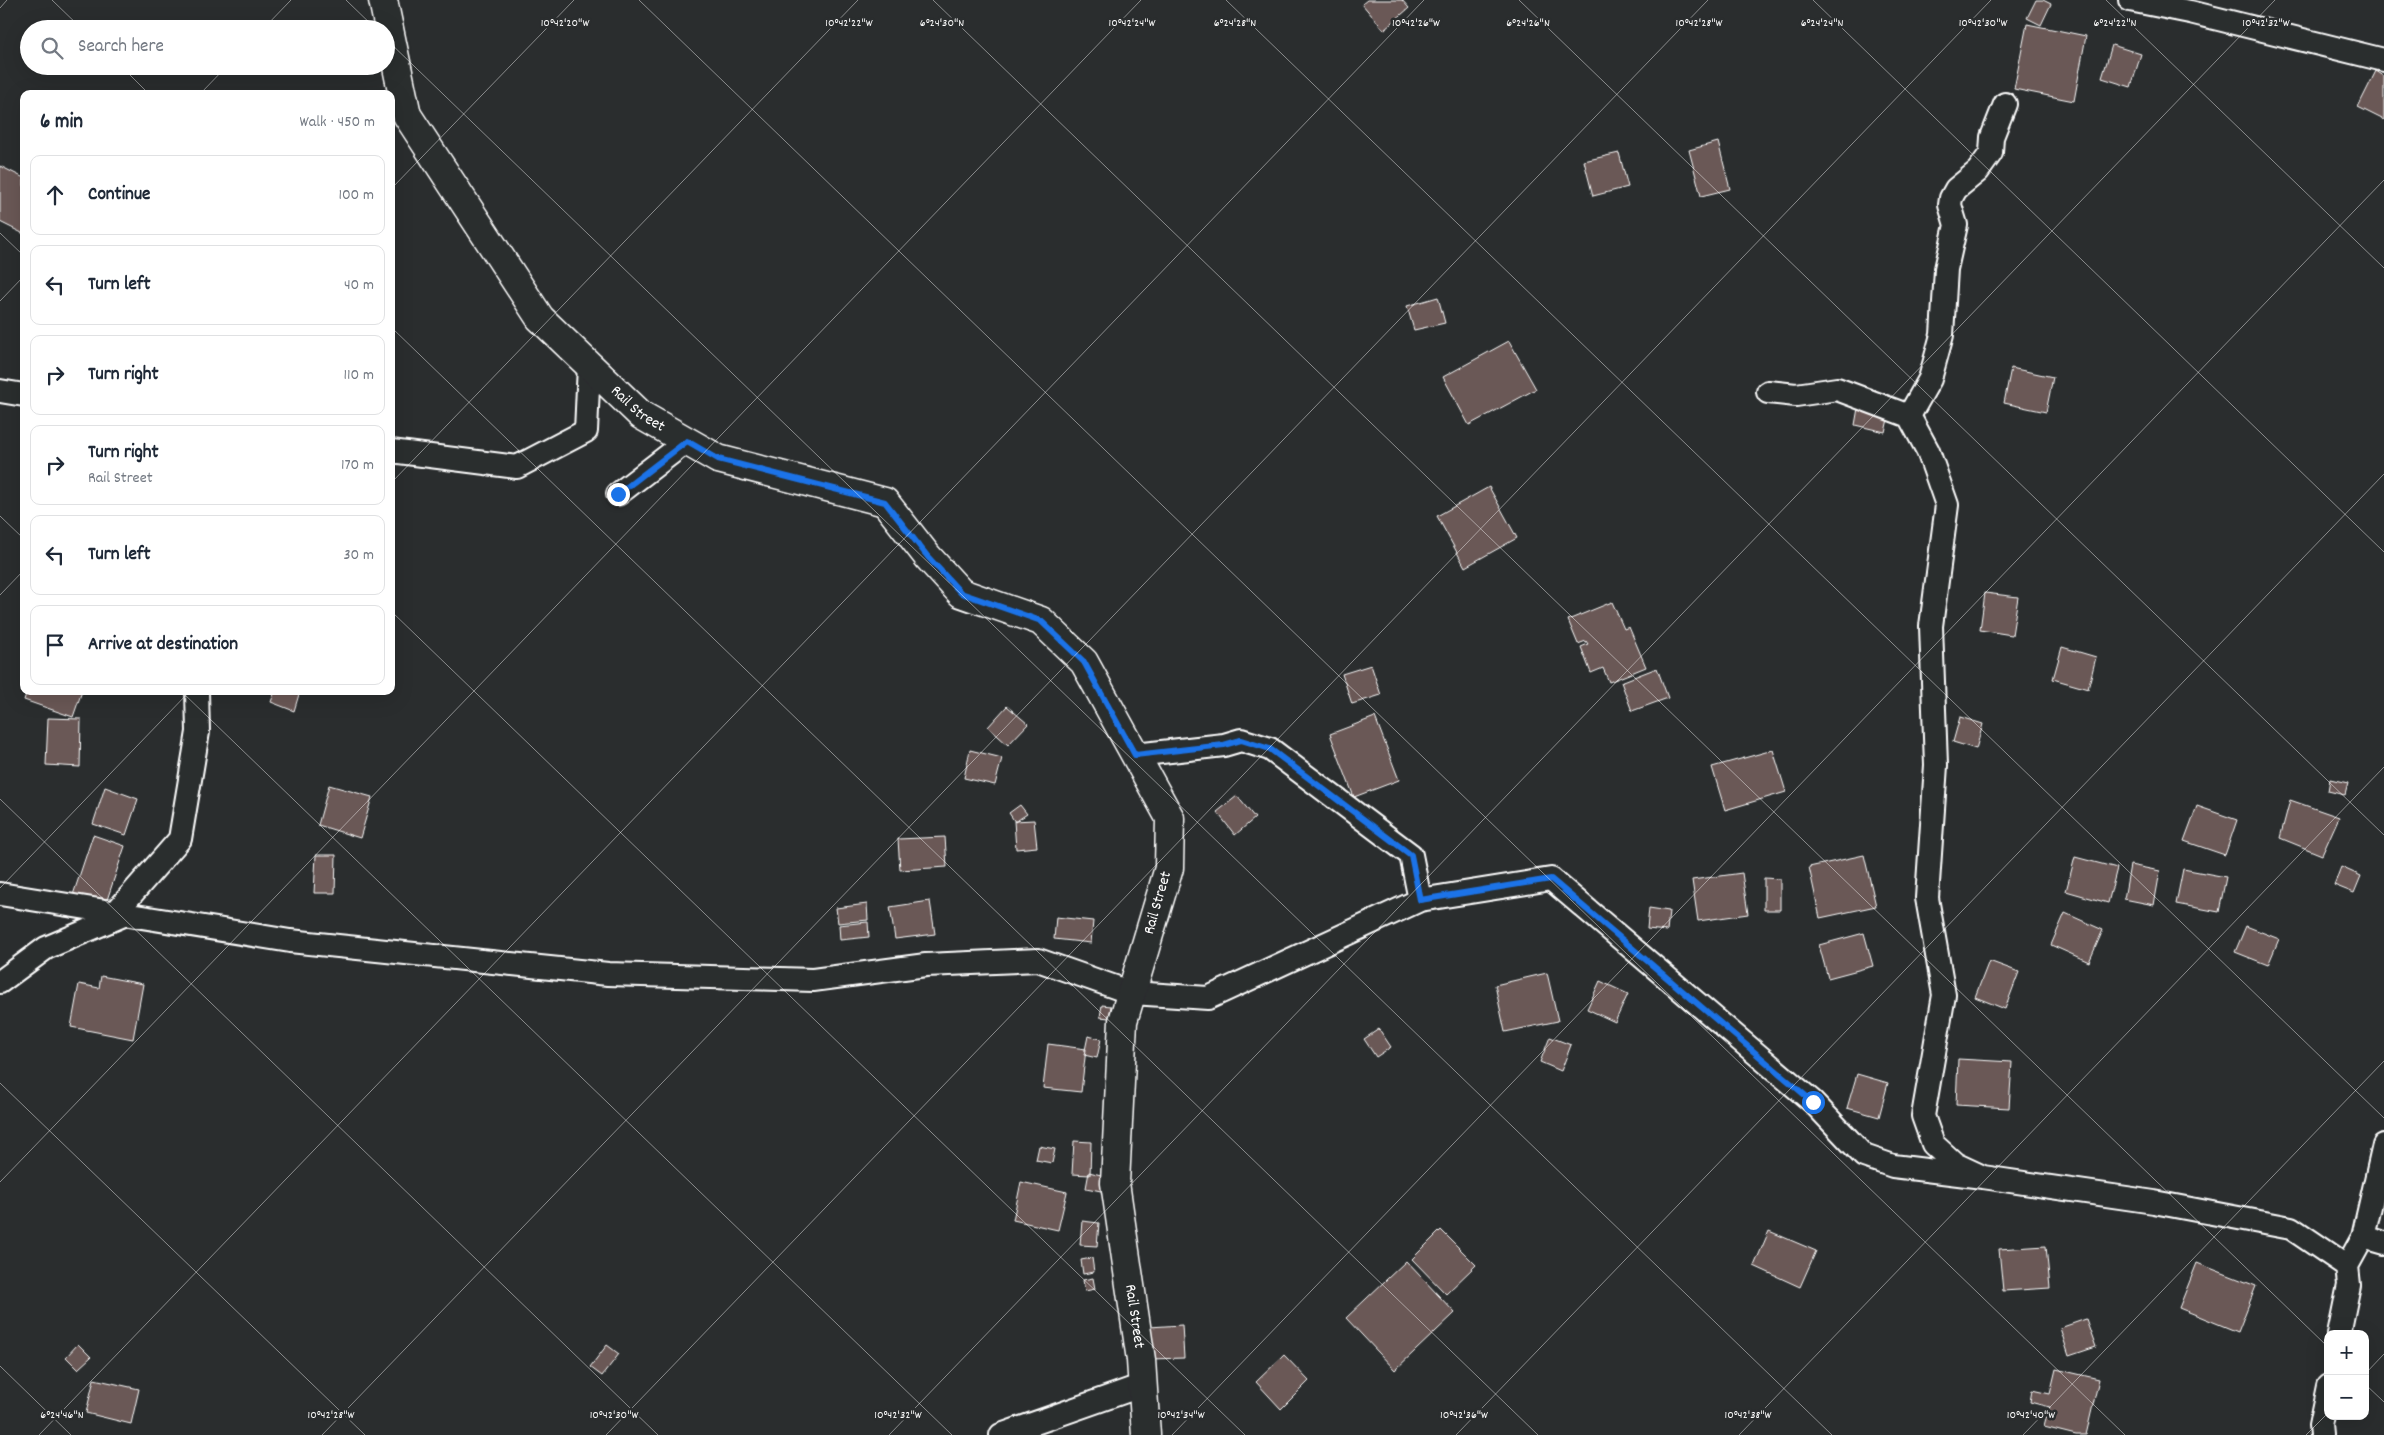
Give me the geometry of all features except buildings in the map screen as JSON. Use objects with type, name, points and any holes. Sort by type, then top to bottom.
[{"type":"street","name":"Rail Street","points":[[384,0],[388,20]]},
{"type":"street","points":[[2130,0],[2190,12],[2384,60]]},
{"type":"street","name":"Rail Street","points":[[395,55],[407,115],[540,318],[641,415],[718,459],[885,502],[928,557],[961,593],[1041,621],[1084,662],[1170,818],[1169,868],[1123,1020],[1115,1183],[1141,1360],[1146,1435]]},
{"type":"street","points":[[1909,416],[1930,379],[1942,335],[1946,269],[1956,225],[1950,205],[1951,198],[1956,189],[1978,171],[1991,153],[1992,137],[2005,104]]},
{"type":"street","points":[[395,452],[517,467],[586,431],[589,366]]},
{"type":"street","points":[[1768,392],[1796,395],[1837,389],[1909,416],[1928,451],[1947,505],[1931,626],[1936,765],[1927,898],[1944,996],[1923,1116],[1933,1144],[1955,1164],[1982,1178]]},
{"type":"street","points":[[0,391],[20,394]]},
{"type":"street","points":[[618,494],[687,441]]},
{"type":"street","points":[[0,982],[46,948],[121,913],[180,839],[198,732],[197,695]]},
{"type":"street","points":[[1135,755],[1224,745],[1241,740],[1270,749],[1411,855],[1420,900]]},
{"type":"street","points":[[0,894],[290,941],[608,974],[813,980],[926,965],[1038,960],[1132,993],[1208,998],[1420,900],[1551,879],[1813,1102],[1864,1156],[1893,1166],[2154,1202],[2291,1228],[2347,1266]]},
{"type":"street","points":[[2340,1330],[2349,1285],[2347,1266],[2363,1236],[2384,1145]]},
{"type":"street","points":[[2363,1236],[2384,1243]]},
{"type":"street","points":[[1001,1435],[1143,1385]]},
{"type":"street","points":[[2321,1435],[2320,1425],[2324,1406]]},
{"type":"route","points":[[618,494],[687,441],[718,459],[885,502],[928,557],[961,593],[1041,621],[1084,662],[1135,755],[1224,745],[1241,740],[1270,749],[1411,855],[1420,900],[1461,895],[1551,879],[1813,1102]]}]
